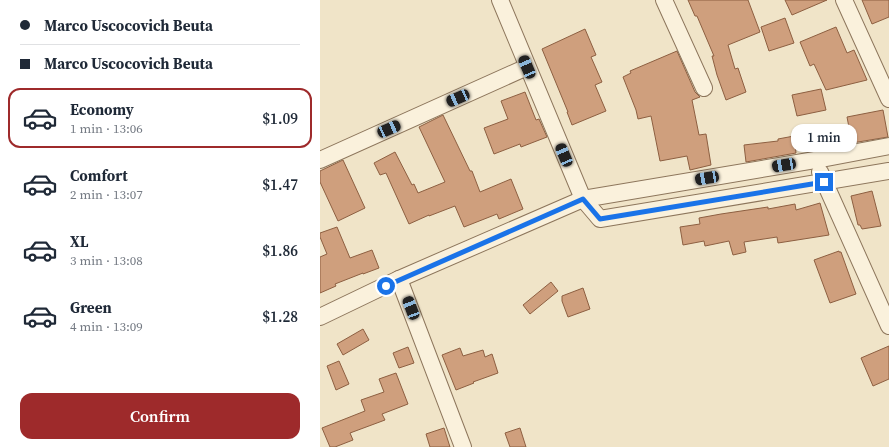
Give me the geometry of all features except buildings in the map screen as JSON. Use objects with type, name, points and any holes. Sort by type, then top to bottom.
[{"type":"street","points":[[664,0],[704,88]]},
{"type":"street","points":[[844,0],[889,98]]},
{"type":"street","points":[[505,2],[527,67],[583,199],[600,219],[889,172]]},
{"type":"street","points":[[320,160],[527,67]]},
{"type":"street","points":[[320,317],[399,279],[583,199],[889,146]]},
{"type":"street","points":[[815,160],[889,326]]},
{"type":"street","points":[[399,279],[463,447]]},
{"type":"route","points":[[386,286],[583,199],[600,219],[824,182]]}]
